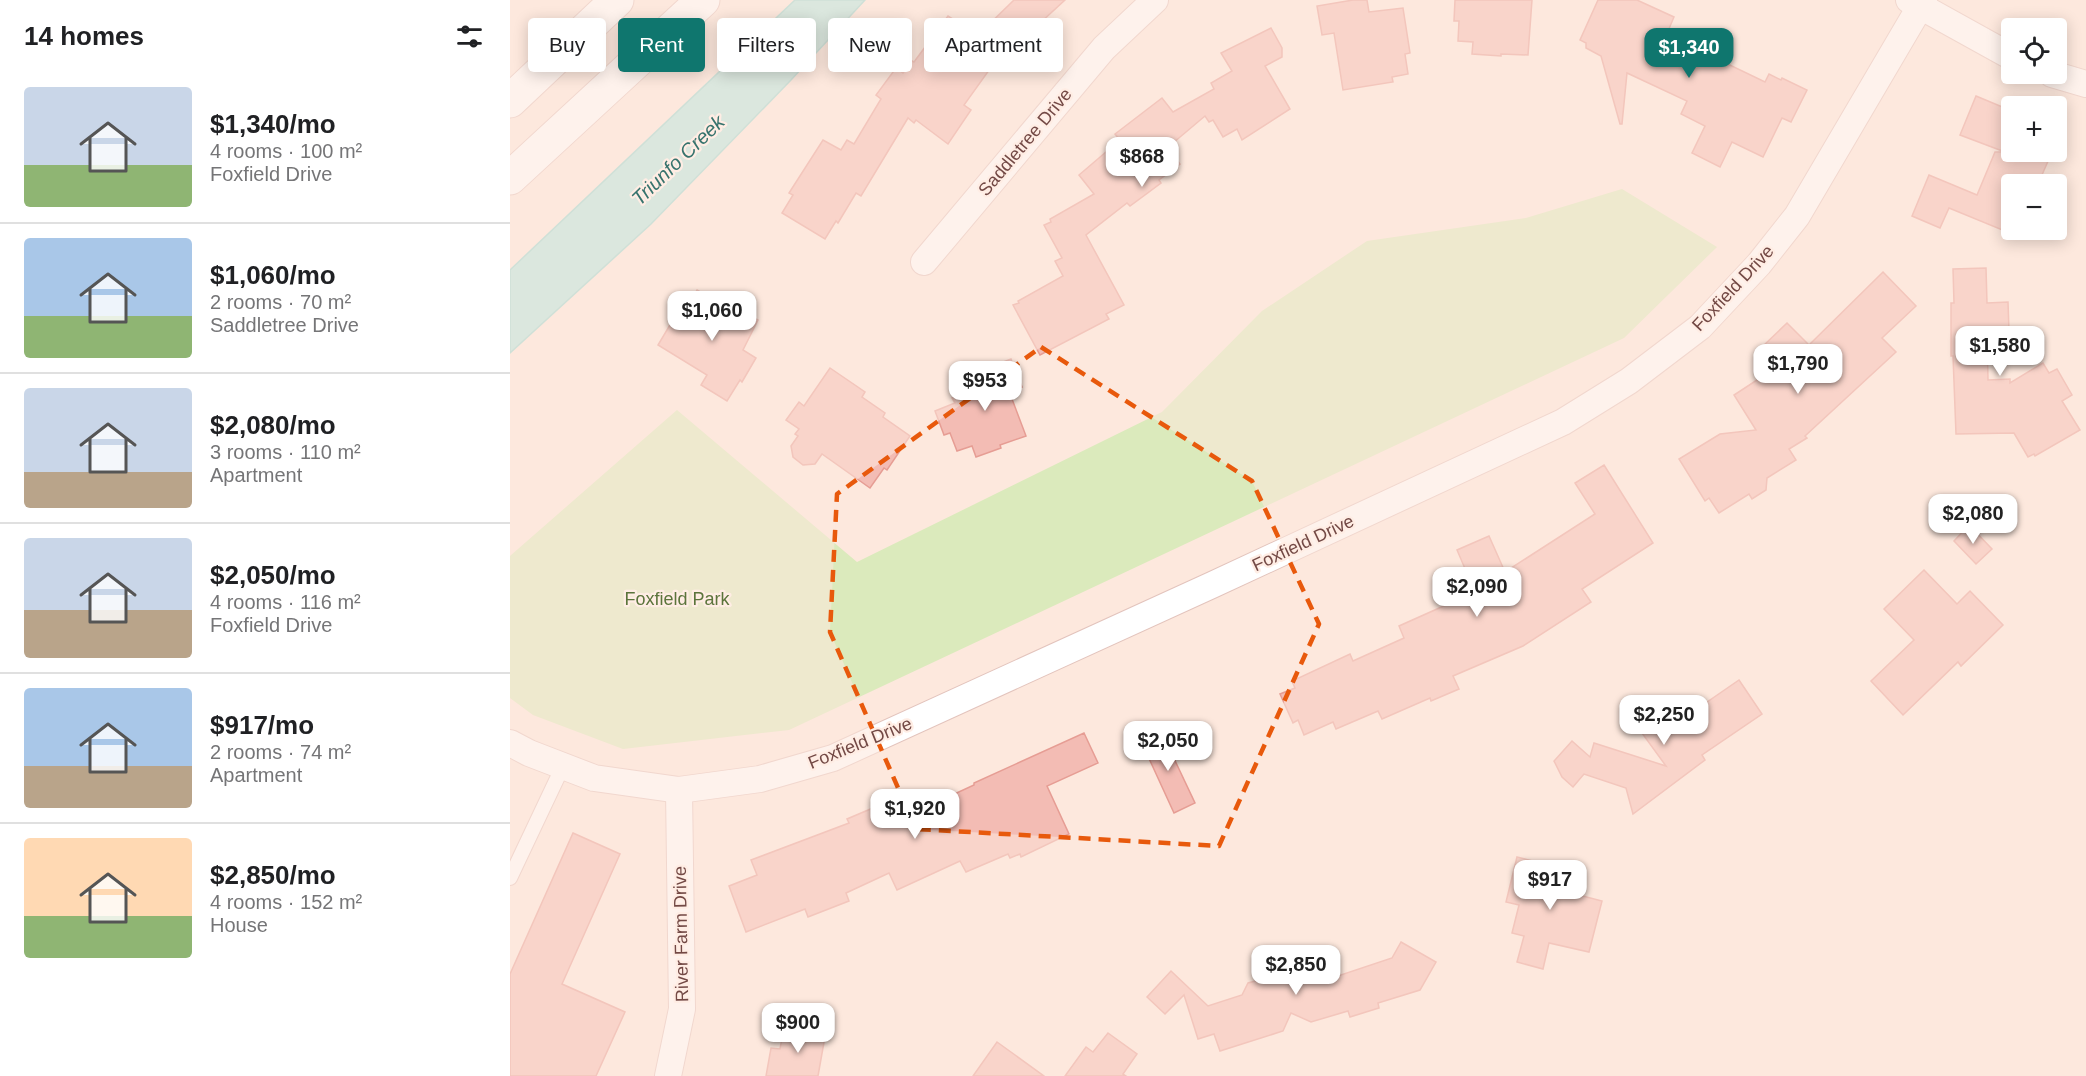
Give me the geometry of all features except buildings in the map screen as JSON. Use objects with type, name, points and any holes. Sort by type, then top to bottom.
[{"type":"street","points":[[510,101],[617,0]]},
{"type":"street","points":[[510,178],[703,0]]},
{"type":"street","name":"Saddletree Drive","points":[[924,262],[1104,48],[1155,0]]},
{"type":"street","points":[[1918,2],[2001,51]]},
{"type":"street","name":"Foxfield Drive","points":[[510,743],[594,778],[679,790],[760,779],[833,758],[1563,422],[1629,381],[1700,327],[1759,264],[1797,216],[1918,2]]},
{"type":"street","points":[[2067,78],[2086,84]]},
{"type":"street","name":"River Farm Drive","points":[[669,1076],[682,1009],[679,790]]},
{"type":"lane","points":[[510,878],[563,766]]},
{"type":"highlighted area","points":[[1041,347],[1252,481],[1319,624],[1219,846],[916,829],[830,632],[837,494]]},
{"type":"green space","name":"Foxfield Park","points":[[1622,189],[1717,247],[1624,338],[789,730],[623,749],[533,715],[510,698],[510,556],[677,410],[857,562],[1162,412],[1262,311],[1367,241],[1526,218]]},
{"type":"water","points":[[795,0],[865,0],[848,18],[828,18],[828,40],[816,53],[816,18],[776,18]]},
{"type":"water","name":"Triunfo Creek","points":[[719,72],[798,72],[651,224],[510,353],[510,270]]}]
